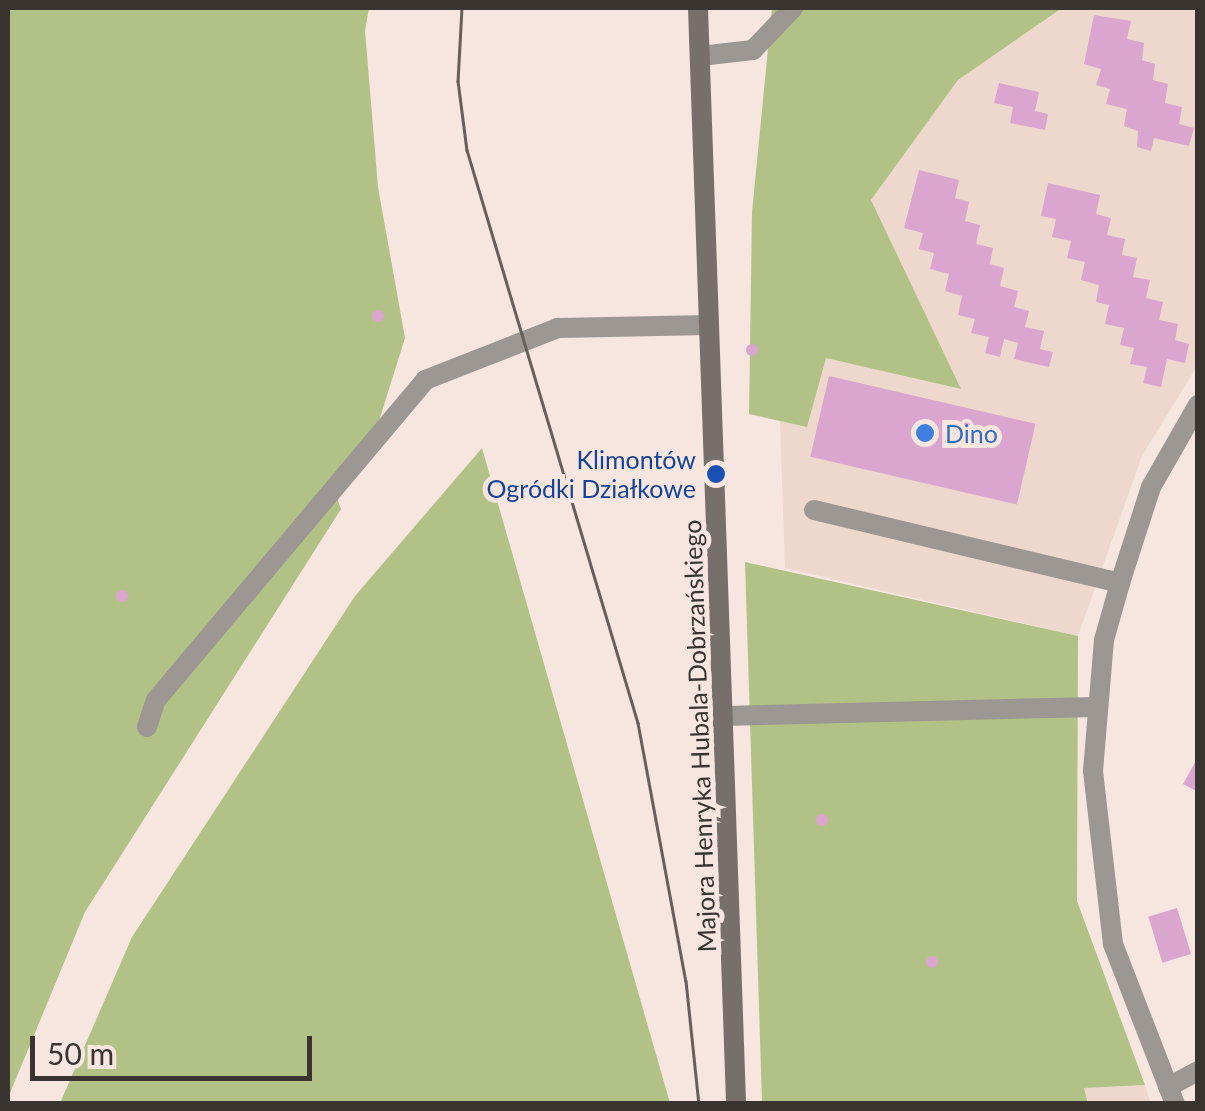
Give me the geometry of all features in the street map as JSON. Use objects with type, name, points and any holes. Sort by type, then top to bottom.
[{"type":"street","name":"Majora Henryka Hubala-Dobrzańskiego","points":[[698,8],[736,1104]]},
{"type":"street","points":[[700,56],[753,50],[793,8]]},
{"type":"street","points":[[147,727],[149,708],[426,380],[558,328],[708,325]]},
{"type":"street","points":[[1198,405],[1151,488],[1120,583],[1096,706],[1095,829],[1113,944],[1172,1095],[1198,1071]]},
{"type":"street","points":[[814,510],[1057,563],[1120,583]]},
{"type":"street","points":[[723,716],[1096,706]]},
{"type":"shaded area","points":[[1062,8],[1197,8],[1197,366],[1142,456],[1078,636],[785,568],[780,421],[807,426],[825,357],[960,389],[871,200],[958,80]]},
{"type":"shaded area","points":[[1145,1085],[1151,1103],[1088,1103],[1084,1088]]},
{"type":"green space","points":[[8,8],[369,8],[365,31],[378,187],[405,338],[379,421],[330,479],[341,509],[85,912],[8,1098]]},
{"type":"green space","points":[[772,8],[1062,8],[958,80],[871,200],[961,389],[826,358],[807,427],[749,414],[752,212]]},
{"type":"green space","points":[[482,448],[670,1103],[60,1103],[132,937],[355,596]]},
{"type":"green space","points":[[745,562],[1078,636],[1077,901],[1145,1085],[1084,1088],[1088,1104],[762,1103]]},
{"type":"building","points":[[1094,15],[1131,21],[1127,39],[1144,43],[1142,60],[1155,64],[1153,80],[1168,84],[1165,103],[1182,107],[1179,124],[1194,128],[1189,146],[1154,138],[1151,151],[1137,147],[1138,131],[1124,126],[1127,109],[1106,104],[1110,89],[1096,85],[1101,69],[1084,64]]},
{"type":"building","points":[[999,83],[1039,92],[1035,111],[1048,114],[1045,130],[1010,123],[1013,107],[994,103]]},
{"type":"building","points":[[919,170],[959,180],[955,198],[969,202],[965,221],[980,225],[976,244],[993,248],[990,264],[1004,268],[1000,286],[1018,291],[1014,307],[1029,311],[1025,327],[1044,331],[1040,349],[1053,352],[1049,367],[1014,359],[1018,343],[1004,339],[1000,357],[985,353],[989,337],[971,333],[975,319],[958,315],[962,296],[945,291],[949,274],[930,269],[934,253],[919,249],[923,233],[904,228]]},
{"type":"building","points":[[1048,183],[1100,195],[1096,214],[1111,218],[1107,235],[1125,239],[1122,255],[1137,258],[1133,277],[1150,280],[1146,298],[1163,302],[1159,320],[1178,324],[1175,340],[1189,344],[1185,363],[1167,359],[1161,387],[1143,383],[1147,367],[1130,364],[1134,348],[1120,345],[1124,328],[1105,324],[1109,305],[1096,302],[1099,285],[1081,280],[1085,262],[1067,258],[1071,241],[1052,237],[1056,219],[1041,216]]},
{"type":"building","points":[[378,310],[384,316],[378,322],[372,316]]},
{"type":"building","points":[[752,344],[758,350],[752,356],[746,350]]},
{"type":"building","name":"Dino","points":[[829,376],[1036,424],[1017,505],[810,457]]},
{"type":"building","points":[[122,590],[128,596],[122,602],[116,596]]},
{"type":"building","points":[[1198,757],[1198,792],[1183,784]]},
{"type":"building","points":[[822,814],[828,820],[822,826],[816,820]]},
{"type":"building","points":[[1177,908],[1191,954],[1162,963],[1148,917]]},
{"type":"building","points":[[932,956],[938,962],[932,968],[926,962]]},
{"type":"tram line","points":[[462,8],[458,81],[467,150],[638,723],[686,981],[699,1104]]},
{"type":"place","name":"Dino","points":[[925,433]]},
{"type":"place","name":"Klimontów Ogródki Działkowe","points":[[716,474]]}]
